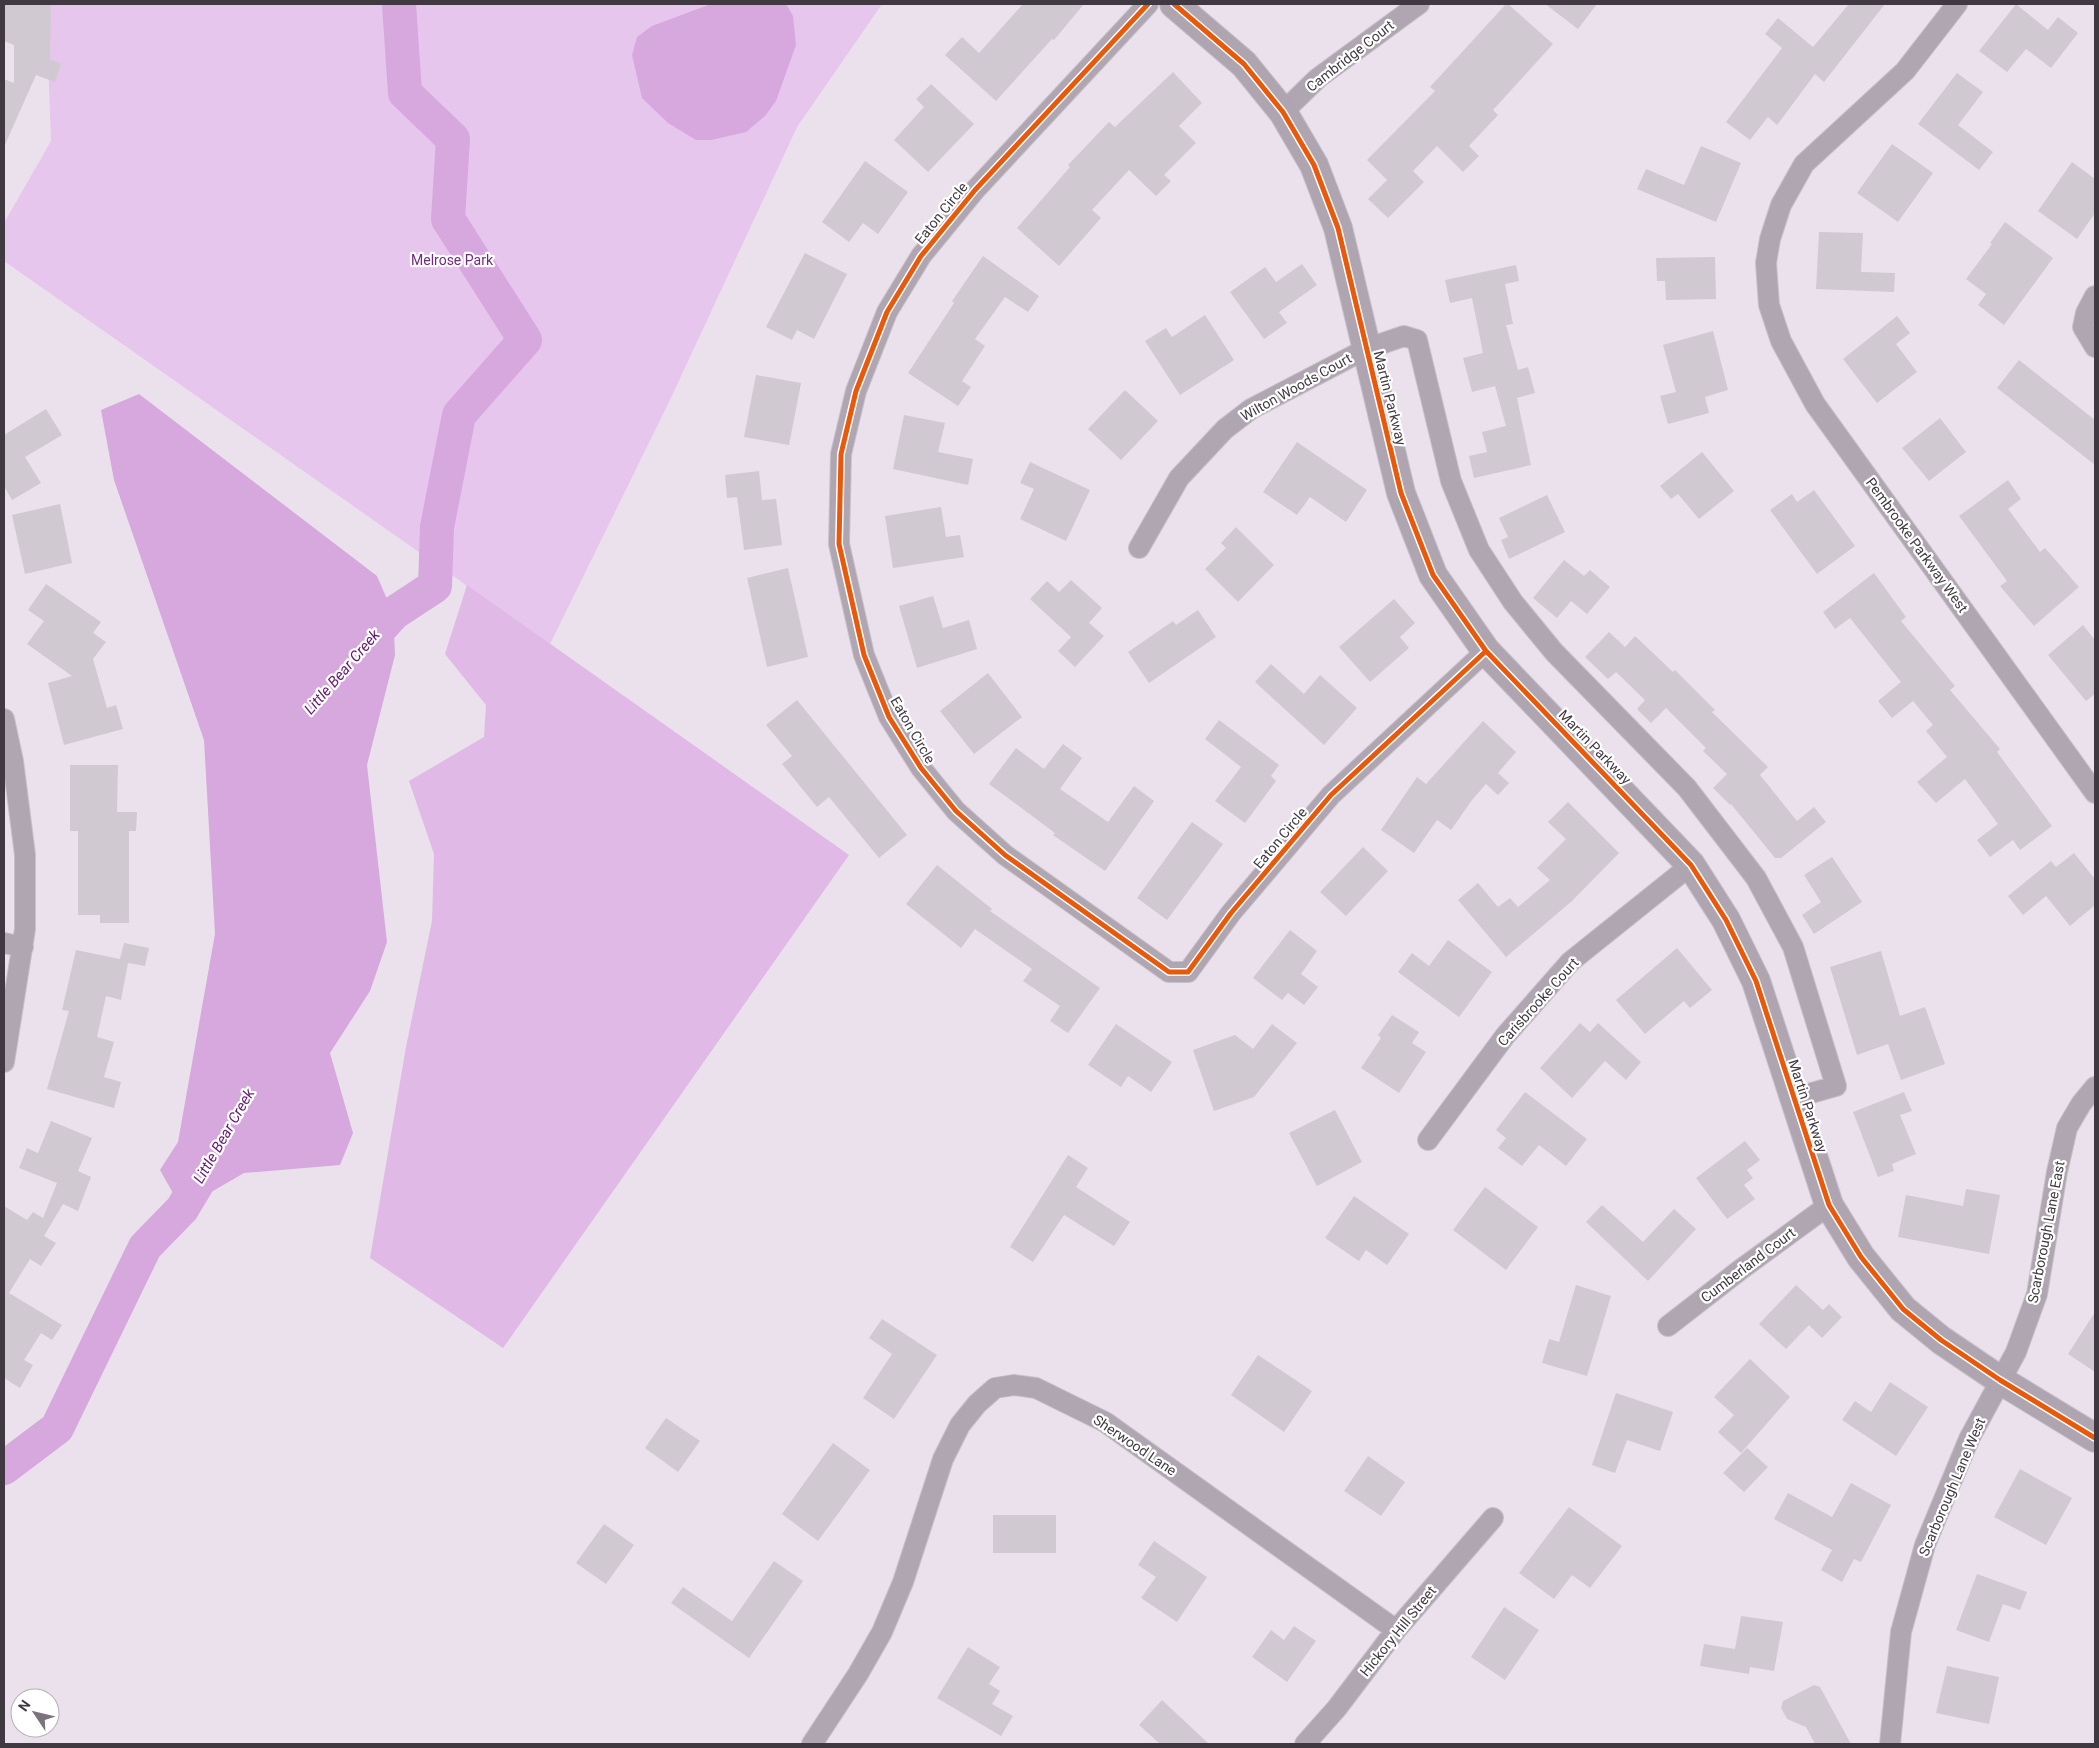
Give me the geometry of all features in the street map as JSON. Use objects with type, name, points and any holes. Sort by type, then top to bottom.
[{"type":"street","name":"Eaton Circle","points":[[1148,4],[975,190],[921,256],[887,312],[856,391],[841,454],[840,544],[864,655],[889,717],[921,768],[956,811],[1005,856],[1169,972],[1188,972],[1231,912],[1331,795],[1486,651]]},
{"type":"street","name":"Martin Parkway","points":[[1174,4],[1244,64],[1283,112],[1314,165],[1338,228],[1401,493],[1434,575],[1486,651],[1691,865],[1726,920],[1756,982],[1829,1205],[1861,1257],[1902,1309],[1941,1340],[2000,1380],[2095,1438]]},
{"type":"street","name":"Cambridge Court","points":[[1283,112],[1318,78],[1419,4]]},
{"type":"street","name":"Pembrooke Parkway West","points":[[1957,4],[1905,71],[1804,164],[1781,205],[1769,247],[1766,262],[1769,305],[1781,341],[1815,404],[2095,793]]},
{"type":"street","points":[[2095,296],[2086,313],[2083,327],[2095,347]]},
{"type":"street","name":"Wilton Woods Court","points":[[1139,548],[1179,478],[1225,429],[1251,409],[1366,349],[1404,336],[1417,340],[1451,481],[1479,550],[1513,602],[1554,652],[1687,788],[1756,878],[1793,948],[1836,1086],[1794,1098]]},
{"type":"street","points":[[4,720],[13,761],[25,855],[25,929],[13,945],[4,1062]]},
{"type":"street","name":"Carisbrooke Court","points":[[1428,1140],[1506,1036],[1570,962],[1691,865]]},
{"type":"street","name":"Scarborough Lane East","points":[[2000,1380],[2016,1352],[2037,1294],[2057,1172],[2067,1128],[2081,1104],[2095,1087]]},
{"type":"street","name":"Cumberland Court","points":[[1668,1326],[1740,1270],[1829,1205]]},
{"type":"street","name":"Scarborough Lane West","points":[[1890,1744],[1901,1632],[1925,1545],[1970,1439],[2000,1380]]},
{"type":"street","name":"Sherwood Lane","points":[[812,1744],[858,1674],[882,1632],[903,1582],[943,1459],[960,1425],[977,1404],[995,1388],[1014,1385],[1036,1388],[1105,1422],[1396,1630]]},
{"type":"street","name":"Hickory Hill Street","points":[[1305,1744],[1337,1708],[1396,1630],[1493,1518]]},
{"type":"green space","name":"Melrose Park","points":[[46,4],[882,4],[797,127],[669,402],[550,644],[4,261],[4,223],[51,141]]},
{"type":"shaded area","points":[[467,585],[849,855],[503,1348],[370,1258],[406,1047],[432,921],[434,854],[409,781],[484,737],[486,705],[445,654]]},
{"type":"water","points":[[711,4],[786,4],[793,16],[796,45],[776,101],[765,116],[746,132],[711,140],[696,140],[668,123],[642,98],[632,55],[637,37],[652,26]]},
{"type":"water","points":[[139,394],[377,576],[393,613],[395,655],[367,765],[387,942],[370,991],[330,1053],[353,1133],[340,1165],[244,1173],[182,1209],[160,1170],[178,1142],[215,934],[204,740],[114,480],[101,410]]},
{"type":"building","points":[[4,4],[51,4],[50,59],[61,64],[55,82],[36,75],[4,147],[4,79],[14,83],[14,45],[4,41]]},
{"type":"building","points":[[1023,4],[1084,4],[1054,40],[1052,39],[996,101],[945,55],[962,37],[979,53]]},
{"type":"building","points":[[1506,4],[1553,44],[1493,110],[1498,115],[1469,146],[1479,156],[1463,172],[1437,146],[1413,171],[1424,182],[1388,218],[1368,199],[1387,180],[1367,160],[1435,91],[1430,87]]},
{"type":"building","points":[[1545,4],[1597,4],[1578,29]]},
{"type":"building","points":[[1849,4],[1885,4],[1824,82],[1815,74],[1777,125],[1768,117],[1750,140],[1726,122],[1782,48],[1765,34],[1778,18],[1813,47]]},
{"type":"building","points":[[2016,4],[2048,30],[2058,17],[2078,33],[2051,68],[2026,49],[2007,72],[1979,51]]},
{"type":"building","points":[[1173,72],[1202,103],[1179,126],[1196,143],[1164,175],[1171,181],[1156,196],[1129,170],[1092,210],[1101,218],[1059,266],[1017,228],[1070,167],[1068,165],[1109,122],[1115,127]]},
{"type":"building","points":[[1957,73],[1983,92],[1958,125],[1993,152],[1979,170],[1918,124]]},
{"type":"building","points":[[931,84],[974,124],[928,172],[894,140],[924,107],[916,99]]},
{"type":"building","points":[[1892,144],[1933,173],[1898,222],[1857,193]]},
{"type":"building","points":[[1701,146],[1741,163],[1716,222],[1637,189],[1646,169],[1684,185]]},
{"type":"building","points":[[865,161],[908,192],[878,234],[863,223],[849,242],[822,222]]},
{"type":"building","points":[[2072,162],[2095,179],[2095,213],[2077,239],[2038,211]]},
{"type":"building","points":[[2005,222],[2053,258],[2004,325],[1978,305],[1986,294],[1966,279],[1992,244],[1990,243]]},
{"type":"building","points":[[1819,232],[1863,233],[1861,272],[1895,273],[1894,292],[1816,289]]},
{"type":"building","points":[[805,253],[847,274],[814,339],[797,330],[792,340],[766,327]]},
{"type":"building","points":[[983,256],[1039,296],[1028,312],[1005,297],[975,339],[985,346],[962,381],[971,387],[958,406],[908,373],[954,303],[952,301]]},
{"type":"building","points":[[1715,257],[1716,299],[1666,300],[1665,281],[1657,281],[1656,258]]},
{"type":"building","points":[[1302,264],[1317,285],[1279,312],[1287,323],[1264,339],[1230,292],[1265,267],[1276,282]]},
{"type":"building","points":[[1516,265],[1519,281],[1505,284],[1513,324],[1506,325],[1518,370],[1528,367],[1535,393],[1517,398],[1531,465],[1474,478],[1469,456],[1487,452],[1482,432],[1506,426],[1495,386],[1472,392],[1463,358],[1483,353],[1472,298],[1450,303],[1445,280]]},
{"type":"building","points":[[1205,315],[1234,360],[1180,395],[1145,341],[1166,328],[1172,337]]},
{"type":"building","points":[[1897,316],[1910,333],[1896,344],[1917,372],[1877,403],[1843,359]]},
{"type":"building","points":[[1713,331],[1728,390],[1705,397],[1709,413],[1668,424],[1660,396],[1676,392],[1663,345]]},
{"type":"building","points":[[2019,360],[2095,420],[2095,465],[1997,388]]},
{"type":"building","points":[[756,375],[801,383],[789,445],[744,437]]},
{"type":"building","points":[[1125,390],[1158,421],[1121,460],[1088,429]]},
{"type":"building","points":[[46,409],[62,435],[25,457],[41,483],[12,500],[4,486],[4,435]]},
{"type":"building","points":[[904,415],[945,423],[938,452],[973,459],[968,485],[893,469]]},
{"type":"building","points":[[1940,418],[1966,452],[1929,481],[1902,448]]},
{"type":"building","points":[[1297,442],[1367,490],[1346,522],[1310,497],[1297,515],[1263,492]]},
{"type":"building","points":[[1702,452],[1734,491],[1699,519],[1678,494],[1671,499],[1660,486]]},
{"type":"building","points":[[1030,462],[1090,490],[1066,541],[1020,519],[1034,489],[1020,483]]},
{"type":"building","points":[[759,471],[762,500],[776,499],[782,545],[744,550],[737,497],[727,498],[725,475]]},
{"type":"building","points":[[2008,480],[2021,499],[2008,509],[2040,552],[2045,548],[2079,587],[2034,626],[2000,586],[2007,581],[1959,516]]},
{"type":"building","points":[[1814,490],[1855,546],[1817,574],[1770,510],[1792,494],[1797,502]]},
{"type":"building","points":[[1547,495],[1565,532],[1509,559],[1501,540],[1508,537],[1499,518]]},
{"type":"building","points":[[60,504],[72,563],[25,574],[12,515]]},
{"type":"building","points":[[941,507],[946,537],[960,535],[964,557],[893,568],[885,516]]},
{"type":"building","points":[[1236,527],[1274,565],[1238,602],[1205,569],[1226,548],[1221,543]]},
{"type":"building","points":[[1564,560],[1584,576],[1590,570],[1610,587],[1587,614],[1571,601],[1557,618],[1533,598]]},
{"type":"building","points":[[788,568],[808,657],[767,667],[747,578]]},
{"type":"building","points":[[1874,573],[1906,617],[1901,621],[1955,686],[1950,690],[2000,749],[1997,752],[2052,826],[2020,850],[2013,840],[1990,857],[1977,840],[1998,824],[1965,779],[1936,803],[1917,782],[1947,757],[1926,731],[1933,725],[1913,701],[1892,718],[1878,701],[1901,682],[1850,618],[1835,629],[1823,612]]},
{"type":"building","points":[[1071,580],[1102,608],[1089,623],[1104,636],[1075,667],[1058,651],[1071,637],[1030,599],[1047,581],[1059,592]]},
{"type":"building","points":[[46,584],[101,622],[93,633],[106,642],[93,659],[107,708],[116,705],[123,729],[64,745],[48,683],[72,676],[27,644],[44,621],[28,610]]},
{"type":"building","points":[[933,596],[943,628],[969,620],[977,649],[917,668],[899,606]]},
{"type":"building","points":[[1394,599],[1415,623],[1400,637],[1409,648],[1370,682],[1339,647]]},
{"type":"building","points":[[1198,610],[1216,637],[1149,683],[1128,652],[1173,621],[1176,625]]},
{"type":"building","points":[[2083,625],[2095,640],[2095,694],[2086,701],[2048,655]]},
{"type":"building","points":[[1609,632],[1625,647],[1635,636],[1673,672],[1675,670],[1715,710],[1712,712],[1768,767],[1760,775],[1797,821],[1814,807],[1826,822],[1781,858],[1775,858],[1731,804],[1713,788],[1727,774],[1703,751],[1706,748],[1666,708],[1651,723],[1637,709],[1645,700],[1616,672],[1608,679],[1585,657]]},
{"type":"building","points":[[1271,664],[1304,694],[1320,675],[1357,708],[1324,745],[1255,682]]},
{"type":"building","points":[[988,673],[1022,717],[974,754],[940,711]]},
{"type":"building","points":[[797,700],[907,835],[879,858],[829,797],[817,807],[782,764],[792,756],[766,725]]},
{"type":"building","points":[[1219,720],[1279,765],[1271,776],[1276,781],[1245,823],[1215,801],[1241,767],[1205,739]]},
{"type":"building","points":[[1483,721],[1516,752],[1498,773],[1509,783],[1498,795],[1486,784],[1451,830],[1437,820],[1414,853],[1381,830],[1417,777],[1426,784]]},
{"type":"building","points":[[1063,744],[1082,758],[1060,789],[1108,822],[1134,786],[1154,801],[1105,871],[1053,835],[1055,833],[989,784],[1016,748],[1044,769]]},
{"type":"building","points":[[70,765],[118,765],[117,812],[137,812],[136,831],[129,831],[129,923],[100,923],[100,915],[78,915],[78,831],[70,831]]},
{"type":"building","points":[[1568,802],[1619,853],[1572,901],[1506,957],[1458,900],[1478,883],[1498,907],[1510,898],[1518,907],[1550,880],[1537,868],[1566,839],[1548,822]]},
{"type":"building","points":[[1192,822],[1223,844],[1167,920],[1137,898]]},
{"type":"building","points":[[1363,847],[1388,871],[1346,916],[1320,892]]},
{"type":"building","points":[[2074,853],[2095,879],[2095,905],[2070,926],[2046,896],[2023,915],[2008,896],[2051,861],[2056,867]]},
{"type":"building","points":[[1832,857],[1862,902],[1814,934],[1802,915],[1821,902],[1804,875]]},
{"type":"building","points":[[937,865],[992,909],[990,911],[1100,988],[1068,1033],[1050,1021],[1060,1006],[1023,981],[1032,969],[975,929],[961,948],[906,904]]},
{"type":"building","points":[[1290,930],[1317,951],[1301,974],[1318,987],[1304,1005],[1288,993],[1282,1000],[1253,978]]},
{"type":"building","points":[[1448,940],[1492,972],[1459,1017],[1398,972],[1412,953],[1429,966]]},
{"type":"building","points":[[124,943],[149,948],[145,966],[128,963],[121,1000],[106,996],[97,1037],[114,1042],[104,1077],[121,1082],[114,1108],[47,1089],[69,1011],[62,1010],[76,950],[120,959]]},
{"type":"building","points":[[1677,948],[1712,990],[1690,1008],[1684,1001],[1645,1034],[1616,1000]]},
{"type":"building","points":[[1881,951],[1900,1016],[1925,1007],[1945,1064],[1901,1080],[1888,1044],[1857,1055],[1830,967]]},
{"type":"building","points":[[1392,1015],[1419,1032],[1412,1043],[1426,1052],[1399,1093],[1361,1068],[1381,1038],[1378,1035]]},
{"type":"building","points":[[1580,1023],[1590,1032],[1598,1023],[1641,1062],[1626,1080],[1605,1061],[1572,1098],[1540,1068]]},
{"type":"building","points":[[1116,1024],[1172,1062],[1151,1092],[1128,1076],[1121,1087],[1088,1065]]},
{"type":"building","points":[[1272,1024],[1297,1043],[1254,1097],[1214,1111],[1193,1050],[1235,1035],[1253,1049]]},
{"type":"building","points":[[1525,1092],[1587,1139],[1566,1166],[1539,1145],[1522,1166],[1498,1148],[1506,1138],[1496,1130]]},
{"type":"building","points":[[1904,1092],[1912,1111],[1900,1115],[1916,1154],[1892,1164],[1894,1171],[1878,1177],[1853,1112]]},
{"type":"building","points":[[1335,1110],[1362,1162],[1317,1186],[1289,1133]]},
{"type":"building","points":[[51,1121],[92,1138],[78,1171],[91,1177],[78,1211],[63,1204],[44,1236],[56,1243],[41,1266],[30,1259],[9,1293],[62,1325],[52,1340],[41,1333],[24,1360],[33,1365],[20,1388],[4,1378],[4,1206],[27,1220],[33,1212],[43,1218],[57,1183],[19,1168],[27,1148],[38,1153]]},
{"type":"building","points":[[1745,1141],[1760,1160],[1747,1170],[1753,1178],[1744,1185],[1755,1199],[1727,1219],[1696,1178]]},
{"type":"building","points":[[1068,1155],[1088,1168],[1076,1187],[1130,1222],[1114,1246],[1064,1215],[1033,1262],[1010,1247]]},
{"type":"building","points":[[1485,1187],[1538,1227],[1506,1270],[1453,1230]]},
{"type":"building","points":[[1966,1189],[2000,1195],[1989,1254],[1898,1237],[1906,1195],[1963,1206]]},
{"type":"building","points":[[1354,1196],[1409,1234],[1387,1265],[1366,1250],[1359,1261],[1325,1238]]},
{"type":"building","points":[[1602,1205],[1643,1242],[1674,1209],[1696,1229],[1648,1281],[1586,1222]]},
{"type":"building","points":[[1576,1285],[1611,1296],[1587,1376],[1542,1363],[1549,1339],[1559,1342]]},
{"type":"building","points":[[1796,1285],[1823,1310],[1829,1304],[1842,1317],[1822,1338],[1809,1325],[1786,1349],[1759,1324]]},
{"type":"building","points":[[2095,1312],[2095,1372],[2068,1354]]},
{"type":"building","points":[[882,1319],[937,1355],[894,1419],[863,1398],[892,1354],[869,1338]]},
{"type":"building","points":[[1258,1355],[1312,1391],[1284,1432],[1231,1395]]},
{"type":"building","points":[[1750,1359],[1790,1397],[1741,1453],[1718,1432],[1734,1415],[1714,1397]]},
{"type":"building","points":[[1890,1382],[1928,1407],[1896,1456],[1842,1420],[1855,1401],[1871,1412]]},
{"type":"building","points":[[1616,1393],[1673,1412],[1660,1451],[1627,1440],[1615,1473],[1592,1465]]},
{"type":"building","points":[[666,1418],[700,1441],[678,1472],[645,1448]]},
{"type":"building","points":[[833,1443],[870,1470],[818,1541],[782,1514]]},
{"type":"building","points":[[1747,1448],[1768,1467],[1744,1492],[1723,1473]]},
{"type":"building","points":[[1368,1456],[1405,1482],[1381,1516],[1344,1491]]},
{"type":"building","points":[[2020,1469],[2072,1498],[2046,1545],[1994,1517]]},
{"type":"building","points":[[1851,1483],[1891,1505],[1861,1562],[1854,1559],[1842,1582],[1821,1570],[1832,1550],[1774,1519],[1788,1493],[1832,1517]]},
{"type":"building","points":[[1569,1507],[1622,1546],[1590,1588],[1572,1575],[1554,1599],[1519,1573]]},
{"type":"building","points":[[993,1515],[1056,1515],[1056,1553],[993,1553]]},
{"type":"building","points":[[604,1524],[634,1545],[606,1584],[576,1563]]},
{"type":"building","points":[[1154,1541],[1207,1577],[1177,1622],[1141,1598],[1156,1577],[1138,1565]]},
{"type":"building","points":[[774,1561],[803,1581],[749,1658],[671,1603],[683,1587],[732,1621]]},
{"type":"building","points":[[1977,1574],[2027,1592],[2020,1610],[2003,1604],[1989,1642],[1956,1630]]},
{"type":"building","points":[[1504,1607],[1539,1630],[1505,1680],[1471,1657]]},
{"type":"building","points":[[1741,1616],[1783,1622],[1774,1671],[1750,1667],[1749,1674],[1700,1666],[1704,1644],[1735,1649]]},
{"type":"building","points":[[1294,1626],[1316,1641],[1287,1682],[1252,1657],[1271,1630],[1284,1640]]},
{"type":"building","points":[[968,1647],[1000,1667],[989,1684],[1000,1691],[992,1704],[1013,1716],[1001,1736],[937,1698]]},
{"type":"building","points":[[1947,1666],[1999,1677],[1989,1724],[1936,1713]]},
{"type":"building","points":[[1814,1685],[1820,1687],[1851,1744],[1815,1744],[1806,1727],[1787,1719],[1781,1708],[1783,1701]]},
{"type":"building","points":[[1162,1700],[1209,1744],[1160,1744],[1139,1725]]},
{"type":"waterway","name":"Little Bear Creek","points":[[362,648],[394,613],[435,586],[437,527],[459,415],[525,340],[448,219],[453,139],[405,93],[399,4]]},
{"type":"waterway","name":"Little Bear Creek","points":[[4,1468],[57,1428],[145,1247],[182,1209],[206,1169]]},
{"type":"cycle path","points":[[1148,4],[975,190],[921,256],[887,312],[856,391],[841,454],[839,544],[864,655],[889,717],[921,768],[956,811],[1005,855],[1169,972],[1188,972],[1231,913],[1331,795],[1486,651]]},
{"type":"cycle path","points":[[1174,4],[1244,64],[1283,112],[1314,165],[1338,228],[1401,493],[1433,575],[1486,651],[1691,865],[1726,920],[1756,981],[1829,1205],[1861,1257],[1903,1309],[1941,1340],[2000,1380],[2095,1438]]}]
